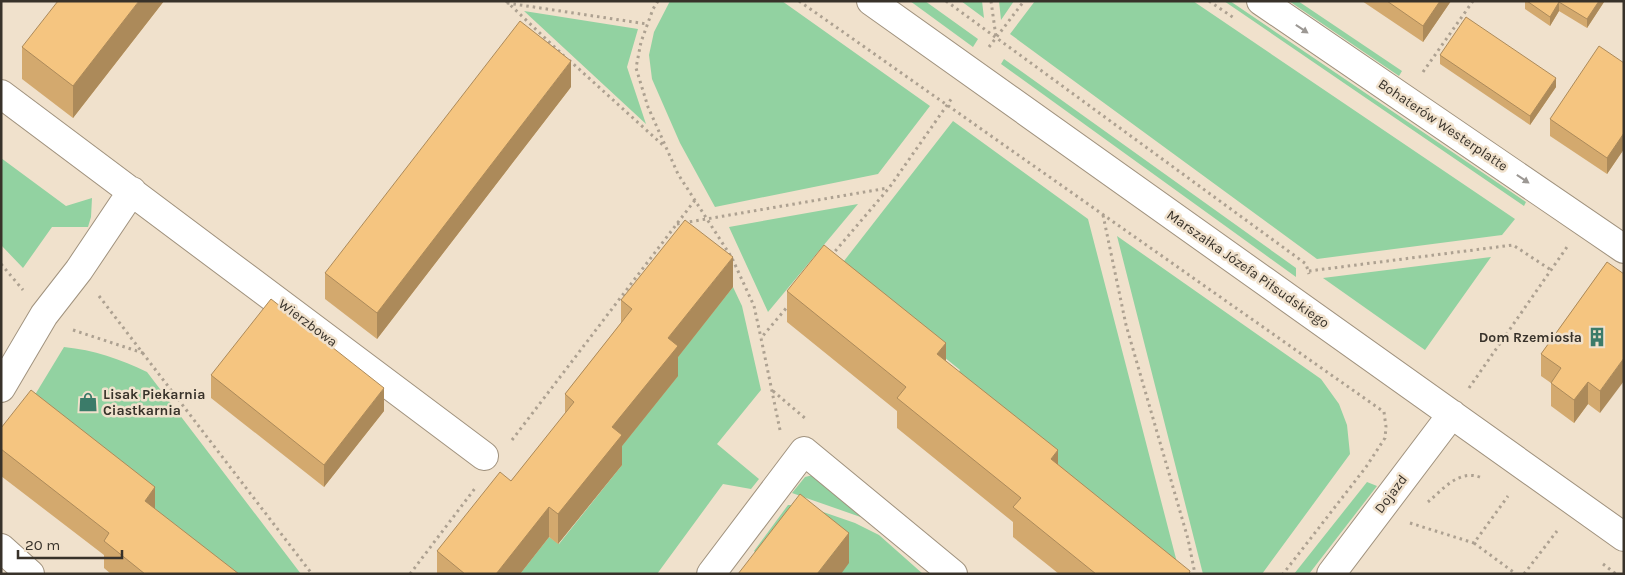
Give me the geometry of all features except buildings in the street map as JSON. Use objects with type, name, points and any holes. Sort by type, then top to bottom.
[{"type":"street","name":"Marszałka Józefa Piłsudskiego","points":[[871,1],[971,73],[1458,404],[1624,537]]},
{"type":"street","name":"Bohaterów Westerplatte","points":[[1261,1],[1624,248]]},
{"type":"street","name":"Wierzbowa","points":[[1,94],[132,191],[483,468]]},
{"type":"street","points":[[1,388],[44,315],[79,270],[132,191]]},
{"type":"street","name":"Dojazd","points":[[1331,574],[1458,404]]},
{"type":"street","points":[[711,574],[804,451],[953,574]]},
{"type":"street","points":[[1,548],[30,574]]},
{"type":"path","points":[[658,1],[653,9],[641,42],[636,68],[648,107],[678,174],[732,258],[754,306],[780,424],[783,477]]},
{"type":"path","points":[[799,1],[1384,412],[1385,438],[1366,467],[1282,574]]},
{"type":"path","points":[[946,1],[1306,264]]},
{"type":"path","points":[[991,1],[996,38]]},
{"type":"path","points":[[825,263],[888,188],[1024,1]]},
{"type":"path","points":[[1422,73],[1473,1]]},
{"type":"path","points":[[506,2],[647,24]]},
{"type":"path","points":[[506,2],[667,149]]},
{"type":"path","points":[[677,224],[888,188]]},
{"type":"path","points":[[511,442],[695,200]]},
{"type":"path","points":[[1103,215],[1126,325],[1188,539],[1195,574]]},
{"type":"path","points":[[1458,404],[1568,244]]},
{"type":"path","points":[[1309,271],[1513,245],[1551,270]]},
{"type":"path","points":[[79,270],[312,574]]},
{"type":"path","points":[[761,338],[793,301]]},
{"type":"path","points":[[65,333],[73,330],[143,353]]},
{"type":"path","points":[[410,574],[483,468]]},
{"type":"path","points":[[1421,508],[1454,479],[1472,474],[1488,482]]},
{"type":"path","points":[[1502,492],[1515,501]]},
{"type":"path","points":[[1474,542],[1508,496]]},
{"type":"path","points":[[1409,522],[1474,542],[1516,574]]},
{"type":"path","points":[[1524,574],[1557,531]]},
{"type":"green space","points":[[670,1],[782,1],[930,106],[878,174],[715,207],[680,143],[652,79],[649,55],[654,32]]},
{"type":"green space","points":[[910,1],[925,1],[978,39],[973,47]]},
{"type":"green space","points":[[961,1],[982,1],[984,18]]},
{"type":"green space","points":[[999,1],[1014,1],[1001,20]]},
{"type":"green space","points":[[1035,1],[1193,1],[1515,219],[1502,235],[1317,259],[1010,34]]},
{"type":"green space","points":[[1224,1],[1230,1],[1526,202],[1524,206]]},
{"type":"green space","points":[[1289,1],[1298,1],[1402,71],[1399,76]]},
{"type":"green space","points":[[524,11],[638,29],[627,67],[646,124]]},
{"type":"green space","points":[[1004,59],[1296,268],[1296,277],[1001,64]]},
{"type":"green space","points":[[953,121],[1088,219],[1180,574],[952,381],[960,370],[837,270]]},
{"type":"green space","points":[[1,158],[66,206],[92,198],[91,217],[88,227],[52,227],[23,268],[1,245]]},
{"type":"green space","points":[[858,204],[768,312],[729,227]]},
{"type":"green space","points":[[1117,236],[1321,379],[1339,404],[1347,425],[1350,454],[1262,574],[1203,574]]},
{"type":"green space","points":[[1491,257],[1425,350],[1323,278]]},
{"type":"green space","points":[[733,287],[742,306],[761,390],[717,444],[759,479],[751,489],[723,484],[657,574],[520,574],[549,537],[559,544],[622,465],[612,457],[668,368]]},
{"type":"green space","points":[[64,347],[86,350],[107,356],[147,372],[301,574],[205,574],[30,403]]},
{"type":"green space","points":[[813,475],[872,521],[792,493],[805,477]]},
{"type":"green space","points":[[1367,482],[1377,486],[1309,574],[1294,574]]},
{"type":"green space","points":[[788,505],[803,505],[855,523],[879,535],[923,574],[738,574],[760,557],[754,551]]},
{"type":"place","name":"Dom Rzemiosła","points":[[1597,337]]},
{"type":"place","name":"Lisak Piekarnia Ciastkarnia","points":[[88,402]]}]
